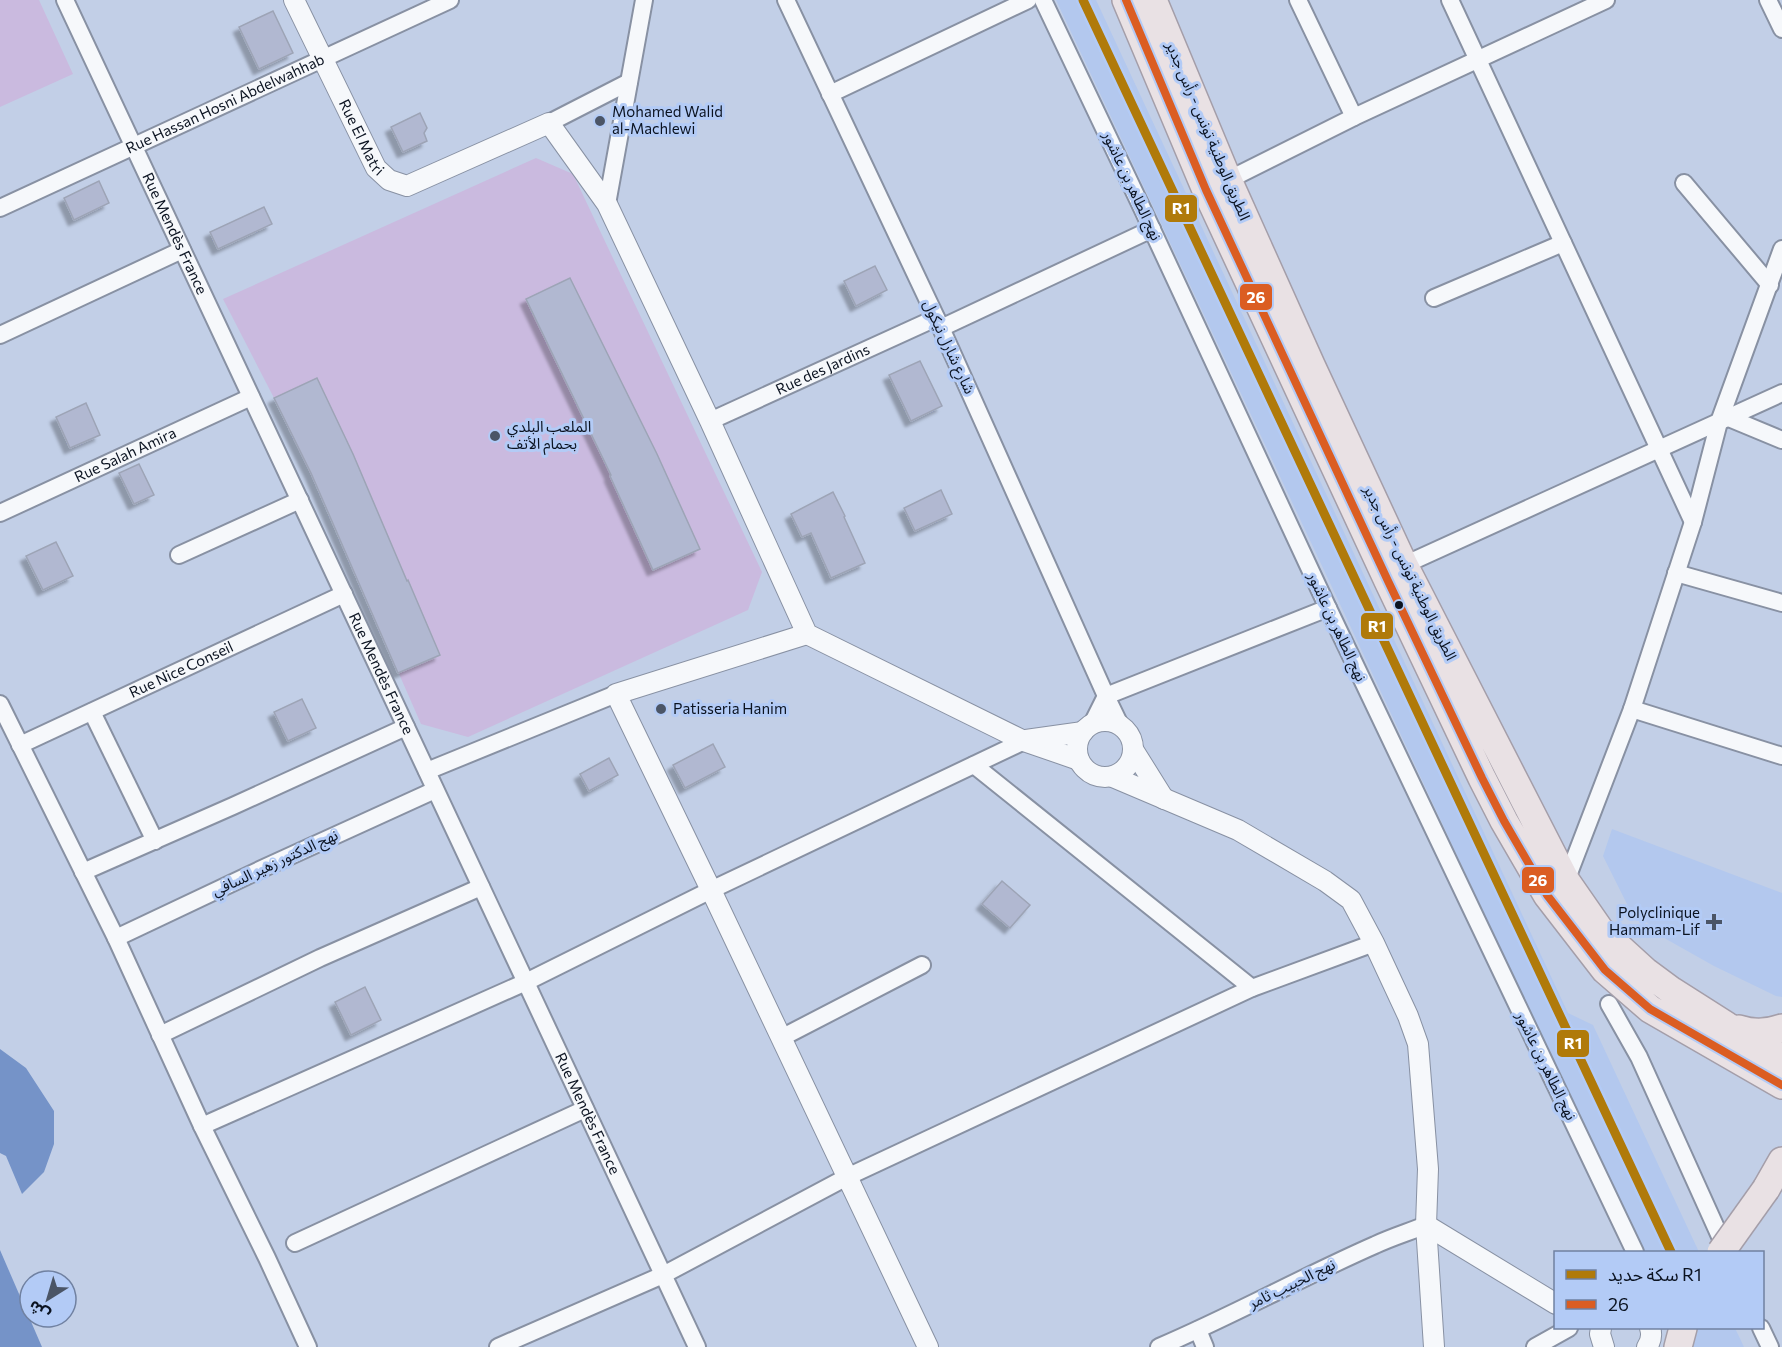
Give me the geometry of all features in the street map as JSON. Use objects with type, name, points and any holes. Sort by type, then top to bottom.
[{"type":"highway","name":"الطريق الوطنية تونس - رأس جدير","points":[[1126,0],[1217,185],[1311,365],[1404,565],[1566,881],[1600,930],[1645,971],[1727,1026],[1782,1057]]},
{"type":"highway","name":"الطريق الوطنية تونس - رأس جدير","points":[[1153,0],[1217,185],[1373,550],[1504,821],[1547,895],[1605,970],[1650,1009],[1782,1085]]},
{"type":"highway","points":[[1727,1026],[1748,1032],[1770,1032],[1782,1028]]},
{"type":"highway","points":[[1756,1070],[1773,1087],[1782,1104]]},
{"type":"highway","points":[[1722,1251],[1766,1189],[1782,1161]]},
{"type":"highway","points":[[1678,1347],[1683,1329]]},
{"type":"street","name":"Rue Mendès France","points":[[65,0],[697,1347]]},
{"type":"street","name":"Rue El Matri","points":[[294,0],[321,60],[376,168],[389,180],[407,186],[549,123]]},
{"type":"street","name":"Rue Hassan Hosni Abdelwahhab","points":[[0,208],[450,0]]},
{"type":"street","points":[[607,204],[644,0]]},
{"type":"street","name":"شارع شارل نيكول","points":[[786,0],[938,323],[1120,725]]},
{"type":"street","points":[[831,94],[1028,0]]},
{"type":"street","name":"نهج الطاهر بن عاشور","points":[[1043,0],[1328,608],[1635,1251]]},
{"type":"street","points":[[1298,0],[1354,117]]},
{"type":"street","points":[[1450,0],[1693,522]]},
{"type":"street","points":[[1217,185],[1354,117],[1606,0]]},
{"type":"street","points":[[1768,0],[1782,29]]},
{"type":"street","points":[[629,82],[549,123],[607,204],[710,421],[807,634],[1024,741],[1078,760]]},
{"type":"street","points":[[1684,183],[1770,285]]},
{"type":"street","name":"Rue des Jardins","points":[[710,421],[1152,229]]},
{"type":"street","points":[[1434,298],[1563,243]]},
{"type":"street","points":[[1566,881],[1632,709],[1724,420],[1782,249]]},
{"type":"street","points":[[0,335],[182,250]]},
{"type":"street","points":[[1404,565],[1782,393]]},
{"type":"street","name":"Rue Salah Amira","points":[[0,513],[251,397]]},
{"type":"street","points":[[1724,420],[1782,440]]},
{"type":"street","points":[[179,555],[300,500]]},
{"type":"street","points":[[1676,573],[1782,603]]},
{"type":"street","name":"Rue Nice Conseil","points":[[20,745],[344,594]]},
{"type":"street","points":[[1328,608],[1106,696],[1077,742],[1078,760],[1085,770],[1095,776],[1113,777],[1238,830],[1325,881],[1351,900],[1408,1016],[1418,1044],[1428,1169],[1426,1225],[1433,1346]]},
{"type":"street","points":[[427,771],[616,694],[807,634]]},
{"type":"street","points":[[616,694],[928,1347]]},
{"type":"street","points":[[0,704],[116,938],[202,1126],[308,1347]]},
{"type":"street","points":[[1632,709],[1782,756]]},
{"type":"street","points":[[92,712],[155,841]]},
{"type":"street","points":[[202,1126],[526,982],[711,890],[1024,741],[1109,721],[1120,725],[1132,739],[1134,751],[1128,767],[1113,777]]},
{"type":"street","points":[[83,872],[406,727]]},
{"type":"street","points":[[1134,751],[1164,800]]},
{"type":"street","points":[[974,765],[1252,988]]},
{"type":"street","name":"نهج الدكتور زهير السافي","points":[[116,938],[435,790]]},
{"type":"street","points":[[160,1035],[320,958],[481,887]]},
{"type":"street","points":[[498,1347],[663,1275],[847,1177],[1252,988],[1374,943]]},
{"type":"street","points":[[781,1038],[922,965]]},
{"type":"street","points":[[1610,1004],[1639,1057],[1727,1251]]},
{"type":"street","points":[[295,1243],[585,1109]]},
{"type":"street","points":[[1426,1225],[1554,1303]]},
{"type":"street","name":"نهج الحبيب ثامر","points":[[1159,1347],[1359,1252],[1426,1225]]},
{"type":"street","points":[[1535,1347],[1567,1329]]},
{"type":"street","points":[[1601,1329],[1604,1347]]},
{"type":"street","points":[[1761,1329],[1770,1347]]},
{"type":"street","points":[[1198,1330],[1205,1347]]},
{"type":"shaded area","points":[[0,0],[39,0],[73,74],[0,107]]},
{"type":"shaded area","points":[[1056,0],[1096,0],[1568,1013],[1593,1025],[1699,1251],[1642,1251]]},
{"type":"shaded area","name":"الملعب البلدي بحمام الأتف","points":[[536,158],[573,174],[762,572],[748,610],[468,737],[421,724],[318,489],[223,299]]},
{"type":"shaded area","name":"Polyclinique Hammam-Lif","points":[[1612,829],[1782,893],[1782,997],[1714,966],[1666,939],[1628,906],[1603,856]]},
{"type":"shaded area","points":[[0,1049],[26,1068],[54,1111],[54,1144],[44,1172],[22,1194],[6,1156],[0,1153]]},
{"type":"shaded area","points":[[0,1250],[18,1292],[18,1329],[34,1329],[42,1347],[0,1347]]},
{"type":"shaded area","points":[[1677,1329],[1735,1329],[1744,1347],[1686,1347]]},
{"type":"building","points":[[273,11],[293,53],[259,69],[239,27]]},
{"type":"building","points":[[420,113],[427,128],[424,133],[427,141],[403,152],[391,127]]},
{"type":"building","points":[[99,181],[109,203],[74,220],[64,198]]},
{"type":"building","points":[[264,207],[272,224],[218,249],[210,232]]},
{"type":"building","points":[[875,266],[887,290],[856,306],[844,281]]},
{"type":"building","points":[[570,278],[657,454],[700,549],[653,570],[611,475],[526,299]]},
{"type":"building","points":[[920,361],[942,406],[911,421],[889,375]]},
{"type":"building","points":[[317,378],[353,454],[440,655],[398,673],[311,473],[274,398]]},
{"type":"building","points":[[86,403],[100,435],[70,448],[56,417]]},
{"type":"building","points":[[139,464],[154,495],[134,504],[119,473]]},
{"type":"building","points":[[941,490],[952,514],[915,531],[904,508]]},
{"type":"building","points":[[833,492],[865,563],[831,578],[811,533],[802,537],[791,514]]},
{"type":"building","points":[[56,542],[73,576],[43,590],[26,556]]},
{"type":"building","points":[[302,699],[316,728],[288,741],[274,712]]},
{"type":"building","points":[[713,744],[725,767],[685,788],[673,765]]},
{"type":"building","points":[[609,758],[618,775],[589,791],[580,774]]},
{"type":"building","points":[[1002,881],[1030,905],[1010,928],[982,904]]},
{"type":"building","points":[[365,987],[381,1020],[351,1035],[335,1002]]},
{"type":"rail line","name":"R1","points":[[1083,0],[1671,1251]]},
{"type":"transit line","name":"26","points":[[1126,0],[1206,190],[1388,581],[1482,778],[1547,895],[1605,970],[1650,1009],[1782,1085]]},
{"type":"place","name":"Mohamed Walid al-Machlewi","points":[[600,121]]},
{"type":"place","name":"الملعب البلدي بحمام الأتف","points":[[495,436]]},
{"type":"place","name":"Patisseria Hanim","points":[[661,709]]},
{"type":"place","name":"Polyclinique Hammam-Lif","points":[[1714,922]]}]
